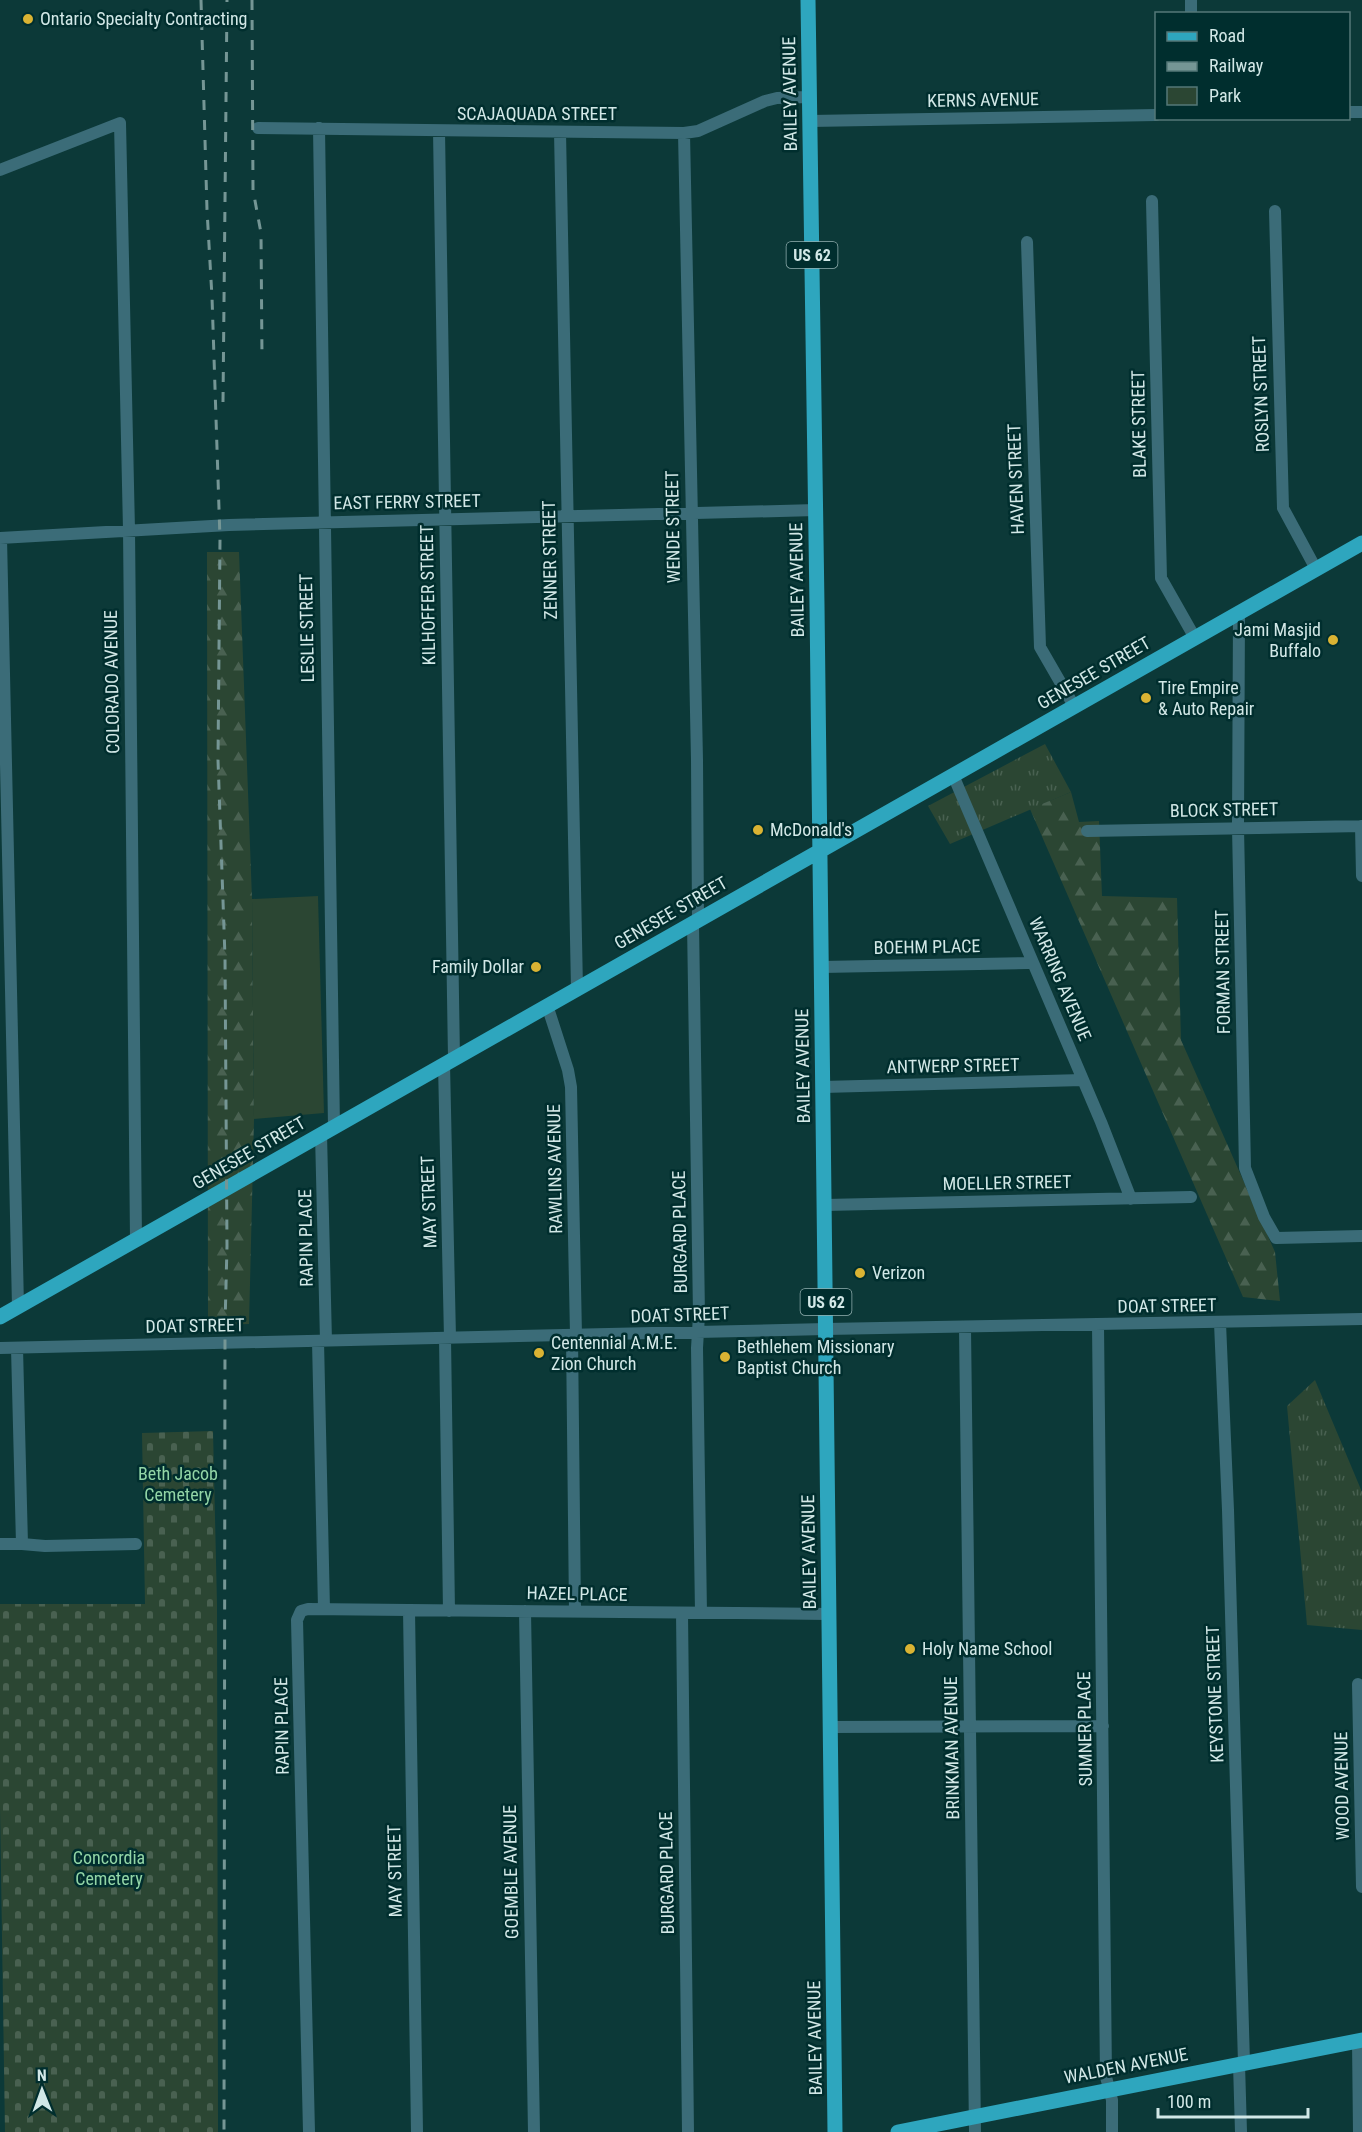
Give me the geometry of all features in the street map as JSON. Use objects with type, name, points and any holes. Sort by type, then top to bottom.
[{"type":"main road","name":"BAILEY AVENUE","points":[[808,0],[835,2132]]},
{"type":"main road","name":"GENESEE STREET","points":[[0,1317],[1362,543]]},
{"type":"main road","name":"WALDEN AVENUE","points":[[898,2132],[975,2124],[1109,2090],[1360,2040]]},
{"type":"street","name":"SCAJAQUADA STREET","points":[[258,128],[684,133],[698,130],[765,100],[809,98]]},
{"type":"street","name":"KERNS AVENUE","points":[[810,121],[1155,115]]},
{"type":"street","name":"COLORADO AVENUE","points":[[0,170],[120,123],[129,530],[136,1240]]},
{"type":"street","name":"LESLIE STREET","points":[[319,128],[324,523],[327,1130]]},
{"type":"street","name":"KILHOFFER STREET","points":[[439,131],[445,520],[449,1061]]},
{"type":"street","name":"ZENNER STREET","points":[[560,132],[577,988]]},
{"type":"street","name":"WENDE STREET","points":[[684,133],[695,921]]},
{"type":"street","name":"BLAKE STREET","points":[[1152,201],[1161,578],[1195,638]]},
{"type":"street","name":"ROSLYN STREET","points":[[1275,211],[1283,508],[1316,569]]},
{"type":"street","name":"HAVEN STREET","points":[[1027,242],[1040,647],[1074,706]]},
{"type":"street","name":"EAST FERRY STREET","points":[[1,538],[129,530],[324,523],[816,510]]},
{"type":"street","points":[[1,538],[18,1307]]},
{"type":"street","name":"FORMAN STREET","points":[[1239,613],[1238,828],[1245,1168],[1264,1217],[1276,1239],[1362,1236]]},
{"type":"street","name":"WARRING AVENUE","points":[[953,775],[1131,1198]]},
{"type":"street","points":[[1361,826],[1362,876]]},
{"type":"street","name":"BLOCK STREET","points":[[1087,831],[1361,826]]},
{"type":"street","name":"BURGARD PLACE","points":[[695,921],[701,1613]]},
{"type":"street","name":"BOEHM PLACE","points":[[822,967],[1032,962]]},
{"type":"street","name":"RAWLINS AVENUE","points":[[548,1005],[571,1087],[574,1336]]},
{"type":"street","name":"MAY STREET","points":[[449,1061],[449,1611]]},
{"type":"street","name":"ANTWERP STREET","points":[[823,1087],[1083,1080]]},
{"type":"street","name":"RAPIN PLACE","points":[[309,2132],[297,1620],[304,1609],[324,1609],[322,1341],[327,1130]]},
{"type":"street","name":"MOELLER STREET","points":[[825,1205],[1191,1197]]},
{"type":"street","name":"DOAT STREET","points":[[0,1348],[1362,1319]]},
{"type":"street","name":"KEYSTONE STREET","points":[[1220,1323],[1228,1510],[1242,2064],[1241,2132]]},
{"type":"street","name":"SUMNER PLACE","points":[[1098,1325],[1106,2078],[1112,2100],[1112,2132]]},
{"type":"street","name":"BRINKMAN AVENUE","points":[[965,1328],[975,2124]]},
{"type":"street","points":[[574,1336],[575,1612]]},
{"type":"street","points":[[17,1348],[22,1544]]},
{"type":"street","points":[[0,1544],[45,1546],[136,1544]]},
{"type":"street","name":"HAZEL PLACE","points":[[324,1609],[830,1614]]},
{"type":"street","name":"MAY STREET","points":[[409,1610],[417,2132]]},
{"type":"street","name":"GOEMBLE AVENUE","points":[[525,1611],[534,2132]]},
{"type":"street","name":"BURGARD PLACE","points":[[682,1613],[688,2132]]},
{"type":"street","name":"WOOD AVENUE","points":[[1358,1684],[1362,1887]]},
{"type":"street","points":[[831,1727],[1103,1726]]},
{"type":"street","points":[[1359,2132],[1360,2040]]},
{"type":"green space","points":[[207,552],[239,552],[252,899],[254,1119],[249,1324],[208,1325]]},
{"type":"green space","points":[[1045,744],[1071,792],[950,844],[928,806]]},
{"type":"green space","points":[[1071,792],[1079,822],[1099,821],[1102,896],[1177,898],[1181,1040],[1275,1252],[1280,1301],[1243,1297],[1030,809]]},
{"type":"green space","points":[[318,896],[324,1113],[254,1119],[252,899]]},
{"type":"green space","points":[[1315,1380],[1362,1492],[1362,1630],[1307,1625],[1287,1406]]},
{"type":"green space","name":"Concordia Cemetery","points":[[213,1431],[217,1604],[218,2132],[5,2132],[0,1806],[0,1604],[145,1604],[142,1433]]},
{"type":"railway","points":[[201,0],[220,539],[218,760],[225,957],[227,1246],[224,2132]]},
{"type":"railway","points":[[223,402],[227,0]]},
{"type":"railway","points":[[252,0],[253,190],[261,233],[262,358]]},
{"type":"place","name":"Ontario Specialty Contracting","points":[[28,19]]},
{"type":"place","name":"Jami Masjid Buffalo","points":[[1333,640]]},
{"type":"place","name":"Tire Empire & Auto Repair","points":[[1146,698]]},
{"type":"place","name":"McDonald's","points":[[758,830]]},
{"type":"place","name":"Family Dollar","points":[[536,967]]},
{"type":"place","name":"Verizon","points":[[860,1273]]},
{"type":"place","name":"Centennial A.M.E. Zion Church","points":[[539,1353]]},
{"type":"place","name":"Bethlehem Missionary Baptist Church","points":[[725,1357]]},
{"type":"place","name":"Holy Name School","points":[[910,1649]]},
{"type":"park label","name":"Beth Jacob Cemetery","points":[[178,1484]]}]
